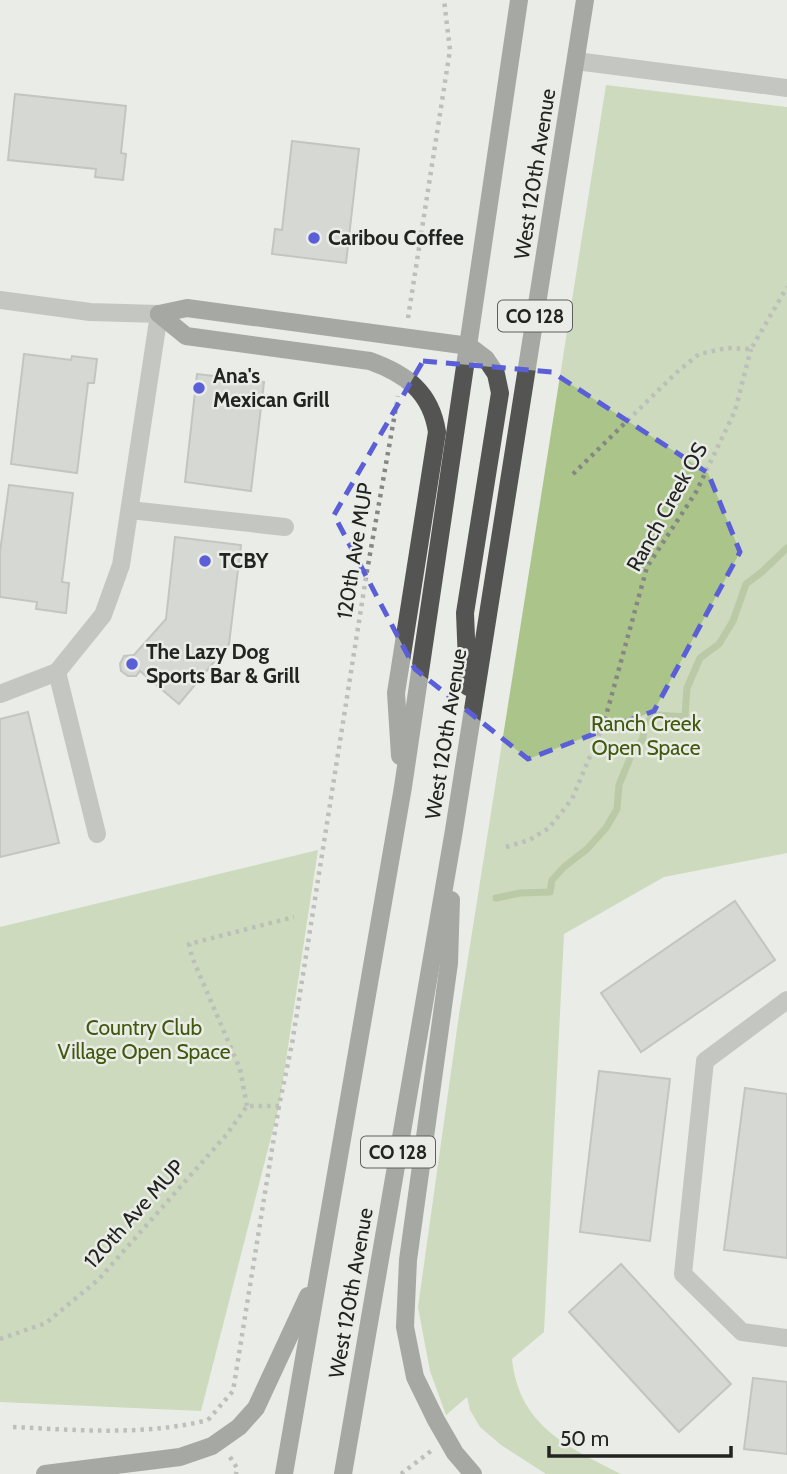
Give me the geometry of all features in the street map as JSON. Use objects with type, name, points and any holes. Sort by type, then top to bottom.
[{"type":"main road","name":"West 120th Avenue","points":[[284,1474],[403,787],[519,0]]},
{"type":"main road","name":"West 120th Avenue","points":[[343,1474],[454,830],[586,0]]},
{"type":"main road","points":[[159,314],[187,308],[405,336],[469,346],[486,359],[496,374],[500,393],[465,613],[470,725]]},
{"type":"main road","points":[[159,314],[186,336],[370,361],[401,375],[427,400],[434,416],[436,432],[396,693],[403,787]]},
{"type":"main road","points":[[454,830],[449,964],[408,1260],[405,1327],[415,1377],[455,1453],[473,1474]]},
{"type":"main road","points":[[44,1474],[180,1457],[212,1446],[239,1427],[256,1408],[318,1274]]},
{"type":"street","points":[[576,61],[787,88]]},
{"type":"street","points":[[0,300],[90,312],[159,314],[121,565],[103,615],[57,672],[0,694]]},
{"type":"street","points":[[130,510],[285,527]]},
{"type":"street","points":[[57,672],[97,834]]},
{"type":"street","points":[[787,1000],[705,1061],[683,1274],[742,1332],[787,1338]]},
{"type":"path","points":[[405,336],[450,50],[444,0]]},
{"type":"path","name":"Ranch Creek OS","points":[[506,847],[528,840],[549,828],[572,799],[604,723],[647,567],[702,481],[735,411],[751,349],[787,287]]},
{"type":"path","points":[[573,474],[676,373],[699,354],[727,348],[751,349]]},
{"type":"path","name":"120th Ave MUP","points":[[13,1427],[107,1431],[184,1426],[208,1420],[233,1391],[401,375]]},
{"type":"path","points":[[279,1107],[247,1106],[240,1069],[192,957],[189,944],[294,917]]},
{"type":"path","name":"120th Ave MUP","points":[[0,1339],[46,1322],[99,1279],[227,1134],[247,1106]]},
{"type":"highlighted area","points":[[423,361],[552,372],[708,473],[740,552],[654,711],[528,759],[415,669],[334,515]]},
{"type":"green space","name":"Ranch Creek Open Space","points":[[606,85],[787,107],[787,853],[664,877],[564,934],[544,1332],[512,1359],[525,1401],[549,1432],[621,1474],[546,1474],[501,1445],[480,1427],[470,1410],[467,1397],[446,1415],[430,1371],[418,1307],[459,1015]]},
{"type":"green space","name":"Country Club Village Open Space","points":[[318,850],[279,1106],[201,1411],[0,1402],[0,927]]},
{"type":"building","points":[[15,94],[126,106],[121,153],[126,154],[123,180],[95,177],[96,169],[8,160]]},
{"type":"building","points":[[292,141],[359,149],[346,263],[272,254],[275,229],[282,230]]},
{"type":"building","points":[[24,354],[71,360],[72,356],[97,359],[94,383],[88,383],[77,473],[11,464]]},
{"type":"building","points":[[197,374],[264,382],[251,491],[185,482]]},
{"type":"building","points":[[9,485],[73,493],[62,582],[69,583],[66,613],[36,609],[37,602],[0,597],[0,552]]},
{"type":"building","points":[[175,537],[241,545],[229,644],[179,704],[140,671],[136,676],[128,676],[121,671],[120,664],[124,656],[134,655],[166,619]]},
{"type":"building","points":[[28,712],[59,843],[0,857],[0,719]]},
{"type":"building","points":[[735,901],[775,960],[641,1052],[601,993]]},
{"type":"building","points":[[599,1071],[670,1079],[650,1241],[580,1232]]},
{"type":"building","points":[[745,1088],[787,1094],[787,1258],[724,1250]]},
{"type":"building","points":[[621,1264],[731,1384],[679,1432],[569,1312]]},
{"type":"building","points":[[753,1378],[787,1382],[787,1454],[744,1449]]},
{"type":"waterway","points":[[496,898],[520,893],[550,892],[552,880],[606,828],[617,809],[619,785],[633,751],[643,739],[644,724],[657,715],[685,717],[687,688],[700,658],[719,644],[733,621],[746,584],[787,548]]},
{"type":"place","name":"Caribou Coffee","points":[[314,238]]},
{"type":"place","name":"Ana's Mexican Grill","points":[[199,388]]},
{"type":"place","name":"TCBY","points":[[205,561]]},
{"type":"place","name":"The Lazy Dog Sports Bar & Grill","points":[[132,664]]}]
